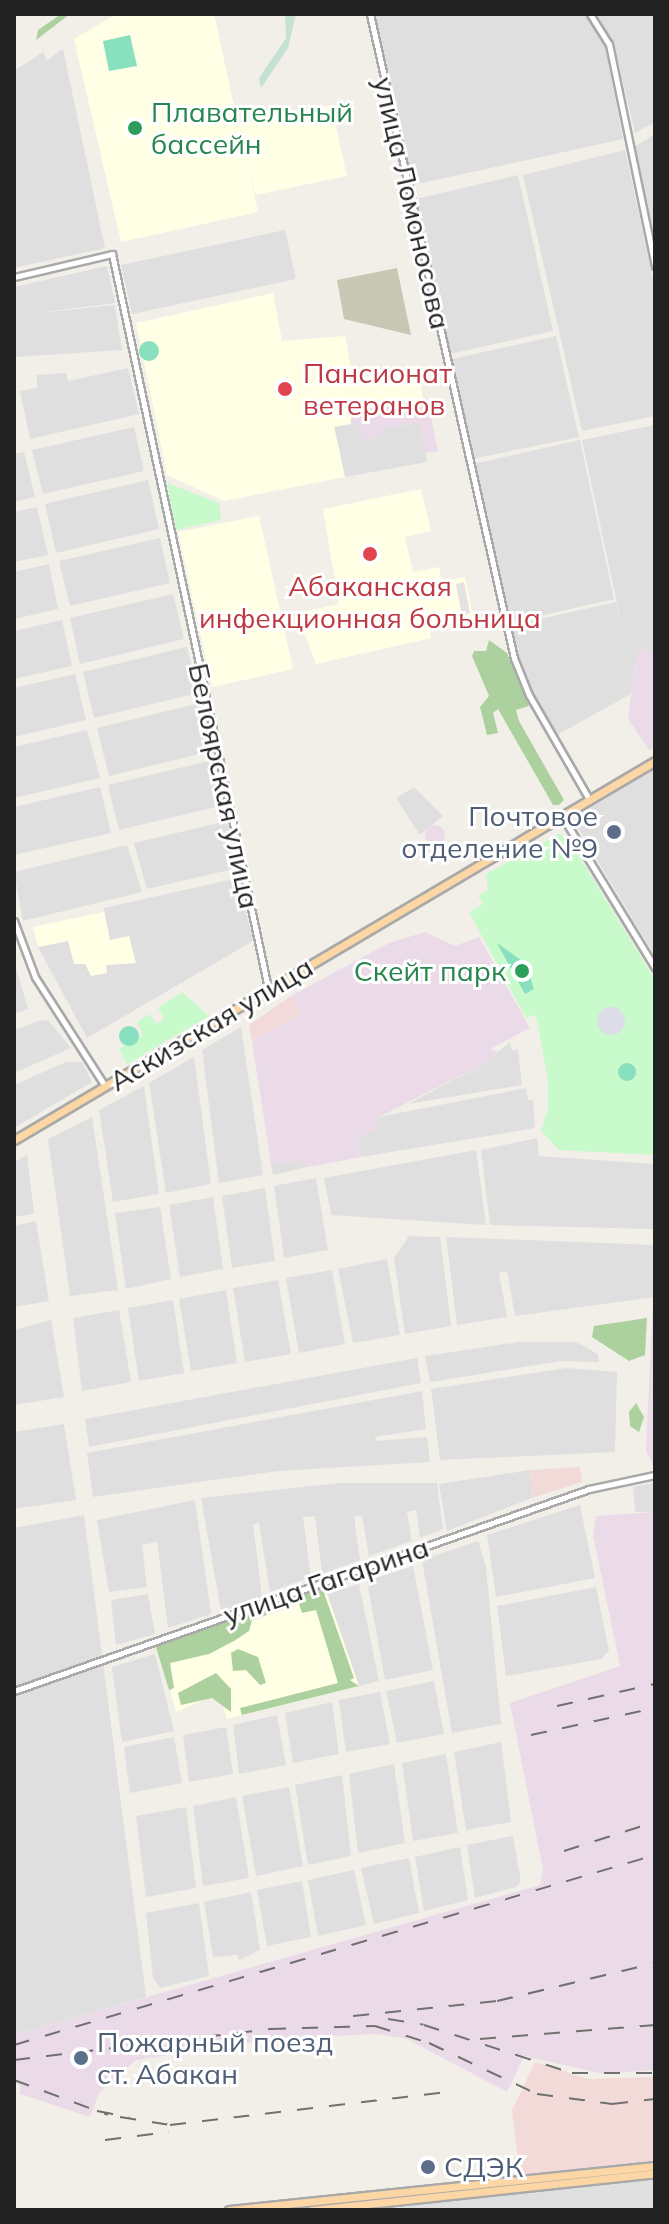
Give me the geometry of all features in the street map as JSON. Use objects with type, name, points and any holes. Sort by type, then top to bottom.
[{"type":"main road","name":"Аскизская улица","points":[[14,1140],[655,761]]},
{"type":"main road","points":[[229,2210],[655,2166]]},
{"type":"main road","points":[[311,2210],[655,2173]]},
{"type":"street","name":"улица Ломоносова","points":[[370,14],[514,658],[529,695],[589,799]]},
{"type":"street","points":[[590,14],[609,44],[655,266]]},
{"type":"street","name":"Белоярская улица","points":[[14,277],[112,254],[268,988]]},
{"type":"street","points":[[561,816],[655,968]]},
{"type":"street","points":[[14,921],[35,977],[105,1086]]},
{"type":"street","name":"улица Гагарина","points":[[14,1691],[589,1489],[655,1475]]},
{"type":"street","points":[[335,2197],[337,2207]]},
{"type":"shaded area","points":[[117,14],[214,14],[238,124],[331,105],[347,176],[255,195],[244,148],[258,212],[121,242],[74,39]]},
{"type":"shaded area","points":[[285,14],[296,14],[288,48],[261,88],[259,78],[286,38]]},
{"type":"shaded area","points":[[375,14],[586,14],[605,45],[623,139],[413,185]]},
{"type":"shaded area","points":[[597,14],[655,14],[655,122],[635,133],[614,44]]},
{"type":"shaded area","points":[[63,49],[105,248],[14,268],[14,71],[43,52],[47,60]]},
{"type":"shaded area","points":[[655,134],[655,244],[634,147]]},
{"type":"shaded area","points":[[625,150],[655,288],[655,416],[582,431],[523,175]]},
{"type":"shaded area","points":[[518,175],[553,331],[450,354],[416,199]]},
{"type":"shaded area","points":[[285,230],[296,279],[132,314],[121,265]]},
{"type":"shaded area","points":[[107,266],[115,303],[29,314],[115,305],[122,350],[14,357],[14,287]]},
{"type":"shaded area","points":[[397,268],[411,335],[344,319],[337,280]]},
{"type":"shaded area","name":"Пансионат ветеранов","points":[[273,293],[282,341],[345,336],[353,379],[417,365],[423,399],[360,410],[351,414],[351,424],[334,427],[345,477],[224,501],[167,475],[136,323]]},
{"type":"shaded area","points":[[556,336],[579,437],[472,459],[448,360]]},
{"type":"shaded area","points":[[128,368],[139,414],[30,439],[20,391],[37,388],[37,375],[66,373],[68,381]]},
{"type":"shaded area","points":[[427,398],[438,451],[425,453],[419,422],[382,429],[381,437],[363,440],[360,423],[351,424],[351,413],[359,410]]},
{"type":"shaded area","points":[[360,422],[363,439],[382,429],[419,422],[427,462],[345,477],[334,426]]},
{"type":"shaded area","points":[[655,425],[655,650],[637,651],[631,694],[557,735],[522,674],[509,626],[616,602],[622,626],[582,440]]},
{"type":"shaded area","points":[[134,427],[144,471],[43,494],[32,450]]},
{"type":"shaded area","points":[[580,440],[614,599],[508,623],[473,464]]},
{"type":"shaded area","points":[[24,452],[35,497],[14,502],[14,454]]},
{"type":"shaded area","points":[[148,480],[159,529],[56,553],[45,504]]},
{"type":"shaded area","points":[[421,489],[431,531],[405,537],[413,572],[439,567],[442,581],[465,577],[474,621],[430,632],[431,638],[316,664],[297,613],[339,604],[323,509]]},
{"type":"shaded area","points":[[37,507],[48,555],[14,562],[14,512]]},
{"type":"shaded area","points":[[259,516],[293,669],[212,687],[178,532]]},
{"type":"shaded area","points":[[160,538],[170,583],[70,606],[59,561]]},
{"type":"shaded area","points":[[49,564],[58,609],[14,619],[14,572]]},
{"type":"shaded area","points":[[464,582],[470,613],[462,616],[456,584]]},
{"type":"shaded area","points":[[173,594],[184,639],[80,664],[70,618]]},
{"type":"shaded area","points":[[62,620],[72,666],[14,679],[14,631]]},
{"type":"shaded area","points":[[187,647],[198,693],[94,718],[83,672]]},
{"type":"shaded area","points":[[655,650],[655,746],[649,750],[628,719],[637,651]]},
{"type":"shaded area","points":[[75,674],[86,720],[14,737],[14,688]]},
{"type":"shaded area","points":[[200,703],[212,751],[109,776],[97,728]]},
{"type":"shaded area","points":[[87,730],[100,778],[14,798],[14,747]]},
{"type":"shaded area","points":[[213,760],[224,805],[119,830],[108,785]]},
{"type":"shaded area","points":[[655,769],[655,956],[575,823],[582,813]]},
{"type":"shaded area","points":[[100,787],[111,833],[14,855],[14,807]]},
{"type":"shaded area","points":[[414,787],[443,816],[420,835],[396,798]]},
{"type":"shaded area","points":[[227,821],[238,868],[147,889],[134,843]]},
{"type":"shaded area","points":[[435,825],[442,828],[445,835],[442,842],[435,845],[428,842],[425,835],[428,828]]},
{"type":"shaded area","points":[[127,845],[142,892],[23,921],[14,872]]},
{"type":"shaded area","points":[[238,878],[253,941],[87,1038],[38,947],[68,940],[85,963],[106,973],[105,965],[136,963],[110,940],[104,908]]},
{"type":"shaded area","points":[[104,912],[110,940],[129,936],[136,963],[106,965],[107,973],[91,976],[85,964],[74,964],[68,941],[38,947],[33,927]]},
{"type":"shaded area","points":[[425,932],[455,946],[479,937],[530,1028],[490,1049],[498,1052],[484,1064],[373,1120],[377,1129],[356,1138],[361,1157],[303,1168],[302,1160],[271,1164],[252,1041],[302,1013],[291,996],[389,943]]},
{"type":"shaded area","points":[[14,961],[28,1009],[14,1014]]},
{"type":"shaded area","points":[[291,996],[302,1013],[252,1041],[249,1025]]},
{"type":"shaded area","points":[[611,1007],[621,1011],[625,1021],[621,1031],[611,1035],[601,1031],[597,1021],[601,1011]]},
{"type":"shaded area","points":[[41,1020],[49,1021],[71,1048],[14,1073],[14,1030]]},
{"type":"shaded area","points":[[241,1027],[263,1175],[219,1183],[202,1050]]},
{"type":"shaded area","points":[[510,1042],[512,1051],[518,1049],[522,1085],[408,1104],[484,1064]]},
{"type":"shaded area","points":[[194,1057],[211,1184],[166,1193],[149,1083]]},
{"type":"shaded area","points":[[66,1062],[82,1062],[92,1082],[14,1128],[14,1085]]},
{"type":"shaded area","points":[[144,1086],[159,1194],[113,1202],[99,1110]]},
{"type":"shaded area","points":[[526,1088],[528,1100],[533,1100],[535,1128],[361,1157],[356,1138],[377,1129],[373,1120],[379,1117]]},
{"type":"shaded area","points":[[92,1117],[118,1290],[70,1296],[48,1139]]},
{"type":"shaded area","points":[[537,1138],[539,1156],[655,1164],[655,1229],[490,1225],[481,1150]]},
{"type":"shaded area","points":[[476,1150],[486,1225],[331,1215],[324,1178]]},
{"type":"shaded area","points":[[27,1155],[34,1214],[14,1217],[14,1162]]},
{"type":"shaded area","points":[[302,1160],[303,1168],[273,1175],[271,1164]]},
{"type":"shaded area","points":[[316,1178],[328,1250],[284,1258],[274,1186]]},
{"type":"shaded area","points":[[265,1188],[275,1261],[232,1268],[222,1196]]},
{"type":"shaded area","points":[[213,1197],[223,1269],[180,1277],[169,1205]]},
{"type":"shaded area","points":[[160,1207],[171,1279],[126,1289],[115,1213]]},
{"type":"shaded area","points":[[36,1221],[49,1301],[14,1307],[14,1226]]},
{"type":"shaded area","points":[[409,1236],[440,1237],[451,1326],[405,1334],[394,1258]]},
{"type":"shaded area","points":[[446,1237],[655,1245],[655,1297],[515,1316],[507,1271],[499,1273],[507,1317],[457,1325]]},
{"type":"shaded area","points":[[387,1259],[400,1335],[353,1343],[338,1269]]},
{"type":"shaded area","points":[[332,1270],[345,1344],[299,1353],[286,1278]]},
{"type":"shaded area","points":[[278,1280],[291,1354],[245,1362],[233,1288]]},
{"type":"shaded area","points":[[226,1290],[237,1363],[191,1371],[179,1299]]},
{"type":"shaded area","points":[[655,1297],[655,1469],[646,1451]]},
{"type":"shaded area","points":[[173,1300],[184,1373],[139,1381],[128,1308]]},
{"type":"shaded area","points":[[119,1310],[131,1382],[82,1391],[73,1318]]},
{"type":"shaded area","points":[[51,1320],[64,1397],[14,1405],[14,1330]]},
{"type":"shaded area","points":[[519,1342],[576,1342],[598,1354],[599,1362],[561,1361],[430,1382],[425,1356]]},
{"type":"shaded area","points":[[417,1358],[421,1383],[89,1447],[85,1419]]},
{"type":"shaded area","points":[[566,1368],[617,1372],[615,1452],[440,1460],[431,1389]]},
{"type":"shaded area","points":[[422,1391],[426,1429],[375,1437],[376,1441],[427,1437],[430,1462],[278,1471],[93,1497],[87,1453]]},
{"type":"shaded area","points":[[64,1424],[76,1500],[14,1509],[14,1432]]},
{"type":"shaded area","points":[[580,1467],[582,1482],[532,1498],[530,1470]]},
{"type":"shaded area","points":[[530,1470],[532,1498],[447,1531],[439,1484]]},
{"type":"shaded area","points":[[339,1483],[437,1483],[443,1529],[420,1538],[416,1510],[407,1512],[412,1541],[369,1556],[362,1516],[354,1516],[360,1560],[322,1574],[315,1516],[303,1517],[311,1577],[270,1592],[259,1523],[253,1524],[262,1597],[221,1611],[201,1498]]},
{"type":"shaded area","points":[[655,1483],[655,1512],[635,1512],[633,1487]]},
{"type":"shaded area","points":[[195,1500],[211,1614],[168,1628],[157,1542],[142,1545],[147,1587],[109,1592],[97,1520]]},
{"type":"shaded area","points":[[580,1505],[595,1578],[496,1597],[487,1535]]},
{"type":"shaded area","points":[[655,1512],[655,2070],[604,2074],[524,2056],[507,2092],[407,2039],[376,2034],[274,2039],[136,2060],[99,2093],[90,2117],[20,2094],[20,2085],[14,2083],[14,2035],[540,1885],[543,1870],[510,1703],[620,1666],[593,1535],[596,1516]]},
{"type":"shaded area","points":[[84,1515],[146,1997],[14,2035],[14,1528]]},
{"type":"shaded area","points":[[478,1541],[486,1567],[501,1724],[452,1733],[422,1560]]},
{"type":"shaded area","points":[[413,1566],[433,1670],[385,1680],[367,1581]]},
{"type":"shaded area","points":[[359,1584],[379,1681],[359,1686],[327,1594]]},
{"type":"shaded area","points":[[596,1587],[609,1651],[601,1659],[506,1676],[497,1606]]},
{"type":"shaded area","points":[[148,1594],[155,1634],[116,1645],[111,1600]]},
{"type":"shaded area","points":[[327,1594],[359,1686],[227,1719],[219,1693],[176,1712],[161,1654]]},
{"type":"shaded area","points":[[155,1654],[174,1731],[122,1742],[112,1667]]},
{"type":"shaded area","points":[[434,1681],[444,1734],[397,1743],[386,1691]]},
{"type":"shaded area","points":[[380,1692],[390,1744],[346,1752],[339,1700]]},
{"type":"shaded area","points":[[332,1702],[339,1754],[293,1763],[285,1713]]},
{"type":"shaded area","points":[[277,1715],[286,1765],[239,1774],[233,1725]]},
{"type":"shaded area","points":[[226,1727],[233,1774],[189,1782],[183,1735]]},
{"type":"shaded area","points":[[174,1737],[182,1783],[130,1793],[124,1747]]},
{"type":"shaded area","points":[[501,1742],[511,1822],[466,1830],[454,1752]]},
{"type":"shaded area","points":[[446,1754],[458,1833],[413,1841],[402,1763]]},
{"type":"shaded area","points":[[394,1764],[405,1843],[358,1853],[349,1774]]},
{"type":"shaded area","points":[[342,1775],[351,1856],[308,1865],[295,1785]]},
{"type":"shaded area","points":[[289,1787],[303,1866],[256,1876],[242,1796]]},
{"type":"shaded area","points":[[236,1797],[249,1878],[203,1886],[193,1806]]},
{"type":"shaded area","points":[[186,1807],[196,1888],[146,1897],[136,1816]]},
{"type":"shaded area","points":[[513,1836],[521,1881],[516,1887],[475,1898],[467,1845]]},
{"type":"shaded area","points":[[460,1847],[468,1900],[424,1911],[415,1857]]},
{"type":"shaded area","points":[[409,1858],[419,1913],[374,1924],[361,1868]]},
{"type":"shaded area","points":[[354,1870],[366,1925],[318,1936],[308,1880]]},
{"type":"shaded area","points":[[302,1881],[311,1937],[267,1946],[257,1890]]},
{"type":"shaded area","points":[[251,1892],[260,1950],[239,1960],[237,1955],[213,1957],[204,1902]]},
{"type":"shaded area","points":[[199,1903],[209,1976],[160,1988],[153,1978],[146,1913]]},
{"type":"shaded area","points":[[535,2062],[588,2079],[655,2077],[655,2162],[520,2176],[512,2110]]},
{"type":"shaded area","points":[[655,2177],[655,2210],[379,2210],[559,2186]]},
{"type":"green space","points":[[61,14],[70,14],[36,40],[38,30]]},
{"type":"green space","points":[[130,35],[137,66],[109,71],[103,41]]},
{"type":"green space","points":[[149,341],[156,344],[159,351],[156,358],[149,361],[142,358],[139,351],[142,344]]},
{"type":"green space","points":[[167,483],[219,503],[221,520],[176,530]]},
{"type":"green space","points":[[489,640],[507,653],[529,706],[516,710],[519,721],[564,800],[559,805],[553,805],[498,709],[493,713],[498,733],[487,735],[480,707],[489,696],[472,656],[474,651],[486,651]]},
{"type":"green space","points":[[559,834],[568,838],[655,980],[655,1155],[559,1150],[541,1131],[548,1108],[548,1081],[537,1020],[534,1015],[526,1018],[469,912],[483,904],[478,896],[488,890],[486,874]]},
{"type":"green space","points":[[497,943],[525,963],[534,989],[525,994]]},
{"type":"green space","points":[[182,992],[209,1016],[127,1064],[119,1049],[143,1035],[137,1022],[150,1014],[156,1024],[164,1019],[158,1008]]},
{"type":"green space","points":[[129,1026],[136,1029],[139,1036],[136,1043],[129,1046],[122,1043],[119,1036],[122,1029]]},
{"type":"green space","points":[[623,1063],[631,1063],[636,1072],[634,1079],[623,1081],[618,1076],[618,1068]]},
{"type":"green space","points":[[647,1318],[645,1355],[629,1361],[592,1337],[594,1326]]},
{"type":"green space","points":[[636,1403],[644,1417],[639,1432],[630,1426],[629,1412]]},
{"type":"green space","points":[[322,1587],[354,1678],[350,1680],[359,1686],[242,1715],[240,1708],[338,1683],[316,1610],[302,1613],[297,1597]]},
{"type":"green space","points":[[284,1599],[287,1608],[252,1620],[249,1631],[234,1641],[209,1654],[170,1663],[174,1688],[169,1690],[155,1644]]},
{"type":"green space","points":[[238,1649],[258,1657],[266,1683],[260,1685],[246,1670],[233,1671],[231,1653]]},
{"type":"green space","points":[[216,1673],[231,1689],[231,1712],[212,1698],[181,1705],[178,1693]]},
{"type":"railway","points":[[557,1706],[655,1684]]},
{"type":"railway","points":[[531,1735],[655,1708]]},
{"type":"railway","points":[[564,1851],[655,1822]]},
{"type":"railway","points":[[14,2045],[655,1855]]},
{"type":"railway","points":[[353,2016],[497,2001],[655,1963]]},
{"type":"railway","points":[[388,2019],[424,2025],[572,2073],[655,2073]]},
{"type":"railway","points":[[480,2039],[655,2025]]},
{"type":"railway","points":[[14,2060],[270,2029],[375,2026],[429,2043],[537,2094],[612,2104],[655,2099]]},
{"type":"railway","points":[[14,2080],[108,2115]]},
{"type":"railway","points":[[120,2117],[170,2125],[445,2092]]},
{"type":"railway","points":[[97,2111],[129,2117]]},
{"type":"railway","points":[[105,2140],[168,2132]]},
{"type":"place","name":"Плавательный бассейн","points":[[135,128]]},
{"type":"place","name":"Пансионат ветеранов","points":[[285,389]]},
{"type":"place","name":"Абаканская инфекционная больница","points":[[370,554]]},
{"type":"place","name":"Почтовое отделение №9","points":[[614,832]]},
{"type":"place","name":"Скейт парк","points":[[522,971]]},
{"type":"place","name":"Пожарный поезд ст. Абакан","points":[[81,2058]]},
{"type":"place","name":"СДЭК","points":[[428,2167]]}]
